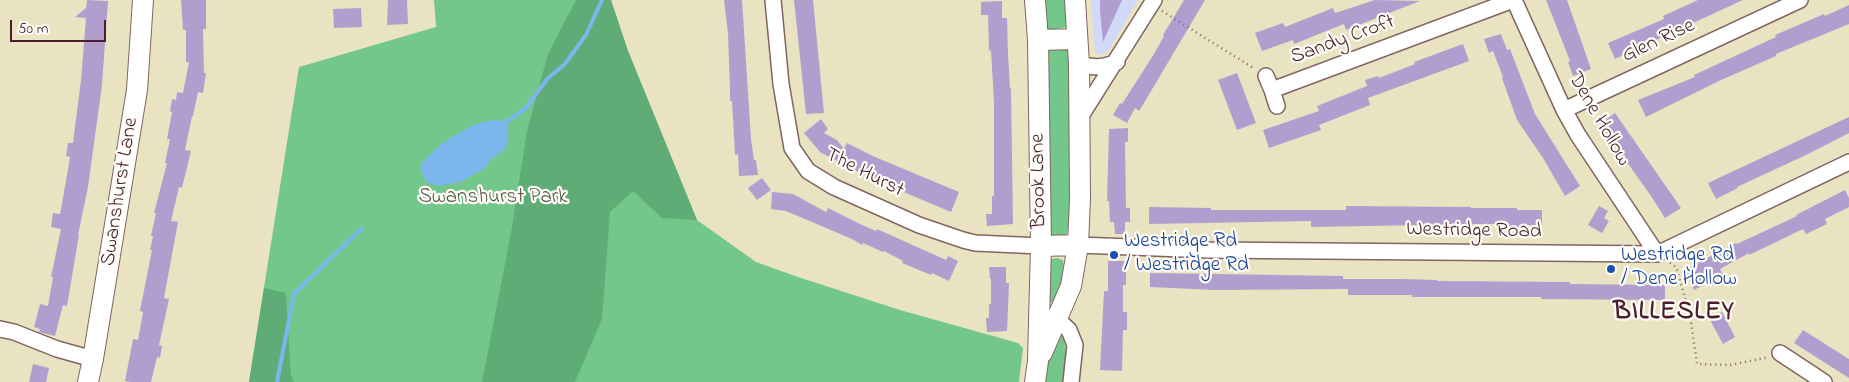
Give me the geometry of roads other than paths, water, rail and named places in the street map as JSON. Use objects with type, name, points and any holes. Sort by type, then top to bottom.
[{"type":"main road","name":"Swanshurst Lane","points":[[88,382],[137,90],[143,0]]},
{"type":"main road","name":"Brook Lane","points":[[1035,0],[1038,40],[1041,246],[1038,361],[1035,382]]},
{"type":"main road","name":"Brook Lane","points":[[1038,361],[1071,286],[1078,245],[1080,199],[1079,64],[1075,0]]},
{"type":"main road","points":[[1038,40],[1078,39]]},
{"type":"main road","points":[[1041,246],[1078,245]]},
{"type":"street","name":"The Hurst","points":[[773,0],[782,84],[792,148],[808,171],[834,187],[919,225],[963,240],[975,243],[1041,246]]},
{"type":"street","name":"Sandy Croft","points":[[1277,106],[1269,83],[1514,0]]},
{"type":"street","name":"Dene Hollow","points":[[1514,0],[1564,110],[1657,254]]},
{"type":"street","name":"Glen Rise","points":[[1564,110],[1800,0]]},
{"type":"street","points":[[1079,119],[1153,3]]},
{"type":"street","points":[[1079,64],[1091,68],[1107,67],[1117,62]]},
{"type":"street","name":"Westridge Road","points":[[1078,245],[1209,250],[1657,254],[1849,162]]},
{"type":"street","points":[[1057,319],[1069,330],[1075,345],[1071,382]]},
{"type":"street","points":[[0,329],[14,332],[57,349],[93,359]]},
{"type":"street","points":[[1780,353],[1824,382]]},
{"type":"water","points":[[498,120],[505,121],[507,124],[507,144],[504,150],[490,160],[485,168],[460,182],[439,186],[426,182],[420,167],[439,146],[456,134],[474,125]]},
{"type":"waterway","points":[[506,122],[525,109],[548,78],[564,65],[586,35],[602,0]]},
{"type":"waterway","points":[[277,382],[294,294],[362,228]]},
{"type":"place","name":"Westridge Rd / Westridge Rd","points":[[1114,255]]},
{"type":"place","name":"Westridge Rd / Dene Hollow","points":[[1611,269]]},
{"type":"district","name":"BILLESLEY","points":[[1674,314]]},
{"type":"park label","name":"Swanshurst Park","points":[[493,199]]}]
